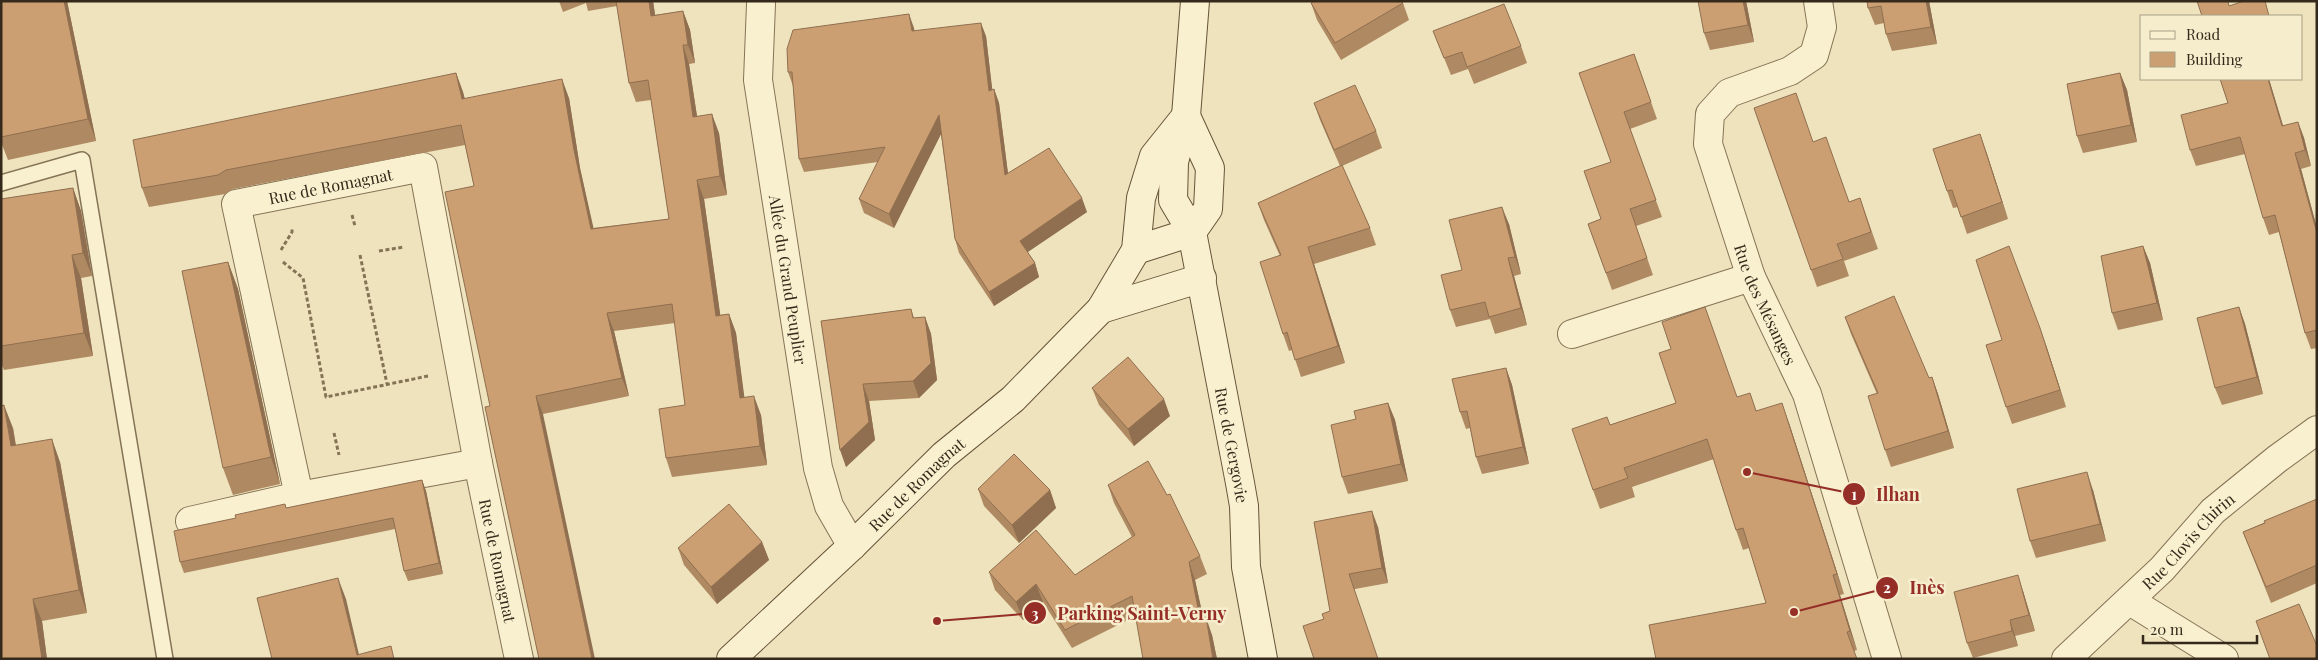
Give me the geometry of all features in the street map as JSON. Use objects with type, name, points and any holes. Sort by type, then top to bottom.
[{"type":"street","name":"Rue de Gergovie","points":[[1195,1],[1186,116],[1174,162],[1173,200],[1192,232],[1202,278],[1242,490],[1246,567],[1263,659]]},
{"type":"street","name":"Rue des Mésanges","points":[[1818,1],[1822,27],[1814,55],[1790,71],[1729,93],[1710,114],[1708,144],[1751,277],[1807,394],[1887,659]]},
{"type":"street","name":"Allée du Grand Peuplier","points":[[762,2],[758,80],[818,468],[829,506],[852,546]]},
{"type":"street","points":[[1136,250],[1192,232],[1208,208],[1210,168],[1186,116]]},
{"type":"street","name":"Rue de Romagnat","points":[[731,659],[852,546],[944,455],[1012,398],[1102,309],[1136,250],[1141,198],[1154,156],[1186,116]]},
{"type":"street","name":"Rue de Romagnat","points":[[299,496],[236,204],[423,167],[478,463],[519,659]]},
{"type":"street","points":[[1572,334],[1751,277]]},
{"type":"street","name":"Rue de Romagnat","points":[[1102,309],[1202,278]]},
{"type":"street","name":"Rue Clovis Chirin","points":[[2066,659],[2162,569],[2213,511],[2277,459],[2317,430]]},
{"type":"street","points":[[190,521],[299,496],[478,463]]},
{"type":"street","points":[[2130,600],[2224,659]]},
{"type":"lane","points":[[1,183],[82,160],[165,659]]},
{"type":"path","points":[[360,255],[387,384]]},
{"type":"path","points":[[249,264],[276,258],[296,270],[303,278],[326,397],[460,369]]},
{"type":"building","points":[[1,1],[64,1],[88,119],[1,137]]},
{"type":"building","points":[[616,1],[649,1],[651,16],[683,11],[688,45],[683,45],[693,117],[712,114],[720,176],[697,180],[716,316],[729,314],[740,398],[754,396],[760,446],[666,458],[659,409],[685,405],[672,304],[607,313],[622,378],[536,396],[592,659],[539,659],[485,407],[490,406],[445,192],[474,186],[461,125],[226,170],[218,175],[142,188],[133,140],[456,73],[462,99],[562,79],[574,150],[591,229],[669,219],[648,80],[629,83]]},
{"type":"building","points":[[1314,1],[1401,1],[1403,3],[1335,43],[1311,3]]},
{"type":"building","points":[[1698,1],[1743,1],[1748,25],[1704,33]]},
{"type":"building","points":[[1867,1],[1926,1],[1931,27],[1886,34],[1881,6],[1868,8]]},
{"type":"building","points":[[2197,1],[2228,1],[2229,6],[2244,1],[2265,1],[2269,15],[2202,15]]},
{"type":"building","points":[[1504,4],[1521,46],[1467,67],[1462,52],[1444,58],[1433,31]]},
{"type":"building","points":[[909,14],[912,31],[981,23],[989,91],[994,89],[1005,175],[1049,148],[1082,198],[1020,241],[1035,263],[989,292],[955,239],[939,115],[889,214],[859,199],[885,147],[799,159],[792,72],[788,72],[787,49],[793,30]]},
{"type":"building","points":[[1634,54],[1651,102],[1624,112],[1656,200],[1630,209],[1647,258],[1606,273],[1588,224],[1601,219],[1584,171],[1611,162],[1579,73]]},
{"type":"building","points":[[2120,73],[2131,125],[2077,136],[2067,84]]},
{"type":"building","points":[[2220,80],[2268,80],[2282,126],[2298,122],[2305,150],[2295,153],[2317,233],[2317,330],[2305,333],[2275,215],[2263,218],[2240,137],[2190,150],[2181,115],[2228,103]]},
{"type":"building","points":[[1355,85],[1376,131],[1334,150],[1314,103]]},
{"type":"building","points":[[1796,93],[1813,142],[1826,137],[1849,202],[1860,198],[1871,232],[1837,244],[1843,259],[1811,270],[1754,108]]},
{"type":"building","points":[[1980,134],[2002,202],[1961,217],[1952,190],[1947,191],[1933,149]]},
{"type":"building","points":[[1342,165],[1370,228],[1308,247],[1338,346],[1295,360],[1287,332],[1283,334],[1260,262],[1281,255],[1258,203]]},
{"type":"building","points":[[73,188],[83,253],[72,255],[84,333],[1,346],[1,199]]},
{"type":"building","points":[[1502,207],[1515,257],[1508,258],[1521,308],[1489,317],[1485,302],[1450,310],[1441,275],[1462,270],[1449,220]]},
{"type":"building","points":[[2009,246],[2040,328],[2060,390],[2006,407],[1986,345],[2002,340],[1976,260]]},
{"type":"building","points":[[2143,246],[2157,303],[2112,313],[2101,256]]},
{"type":"building","points":[[228,262],[271,457],[223,468],[182,271]]},
{"type":"building","points":[[1894,296],[1929,378],[1932,377],[1948,431],[1885,450],[1868,396],[1878,393],[1845,317]]},
{"type":"building","points":[[1705,307],[1737,397],[1750,393],[1756,411],[1782,403],[1837,574],[1833,575],[1850,631],[1847,632],[1857,659],[1656,659],[1649,625],[1766,603],[1743,528],[1736,530],[1707,439],[1624,468],[1628,478],[1593,490],[1572,429],[1607,417],[1610,425],[1676,403],[1659,353],[1671,349],[1662,322]]},
{"type":"building","points":[[2239,307],[2257,377],[2215,388],[2197,318]]},
{"type":"building","points":[[911,309],[913,318],[925,317],[931,363],[913,381],[863,384],[869,422],[840,450],[821,321]]},
{"type":"building","points":[[1128,357],[1164,399],[1128,429],[1092,388]]},
{"type":"building","points":[[1506,368],[1523,447],[1476,457],[1467,411],[1460,412],[1452,379]]},
{"type":"building","points":[[1388,403],[1401,464],[1342,477],[1331,425],[1356,419],[1354,411]]},
{"type":"building","points":[[4,405],[11,446],[52,439],[79,590],[33,599],[42,659],[1,659],[1,406]]},
{"type":"building","points":[[1014,454],[1050,490],[1012,525],[978,489]]},
{"type":"building","points":[[1148,461],[1167,495],[1170,494],[1200,556],[1189,562],[1200,618],[1206,617],[1213,659],[1143,659],[1132,596],[1065,630],[1036,584],[1016,602],[989,572],[1036,530],[1075,575],[1135,535],[1108,485]]},
{"type":"building","points":[[2087,472],[2100,524],[2030,541],[2017,489]]},
{"type":"building","points":[[422,480],[439,563],[404,571],[393,518],[180,562],[174,531],[236,518],[235,515],[285,504],[286,508]]},
{"type":"building","points":[[2317,499],[2317,565],[2266,587],[2243,532]]},
{"type":"building","points":[[729,504],[762,542],[711,587],[678,548]]},
{"type":"building","points":[[1372,511],[1382,568],[1349,574],[1378,659],[1314,659],[1303,626],[1324,619],[1322,614],[1330,611],[1314,522]]},
{"type":"building","points":[[2018,575],[2029,615],[2010,620],[2012,631],[1967,643],[1954,592]]},
{"type":"building","points":[[338,578],[357,655],[391,646],[394,659],[272,659],[257,598]]},
{"type":"building","points":[[2299,604],[2317,646],[2317,659],[2270,659],[2256,621]]},
{"type":"place","name":"Ilhan","points":[[1747,472]]},
{"type":"place","name":"Inès","points":[[1794,612]]},
{"type":"place","name":"Parking Saint-Verny","points":[[937,621]]}]
